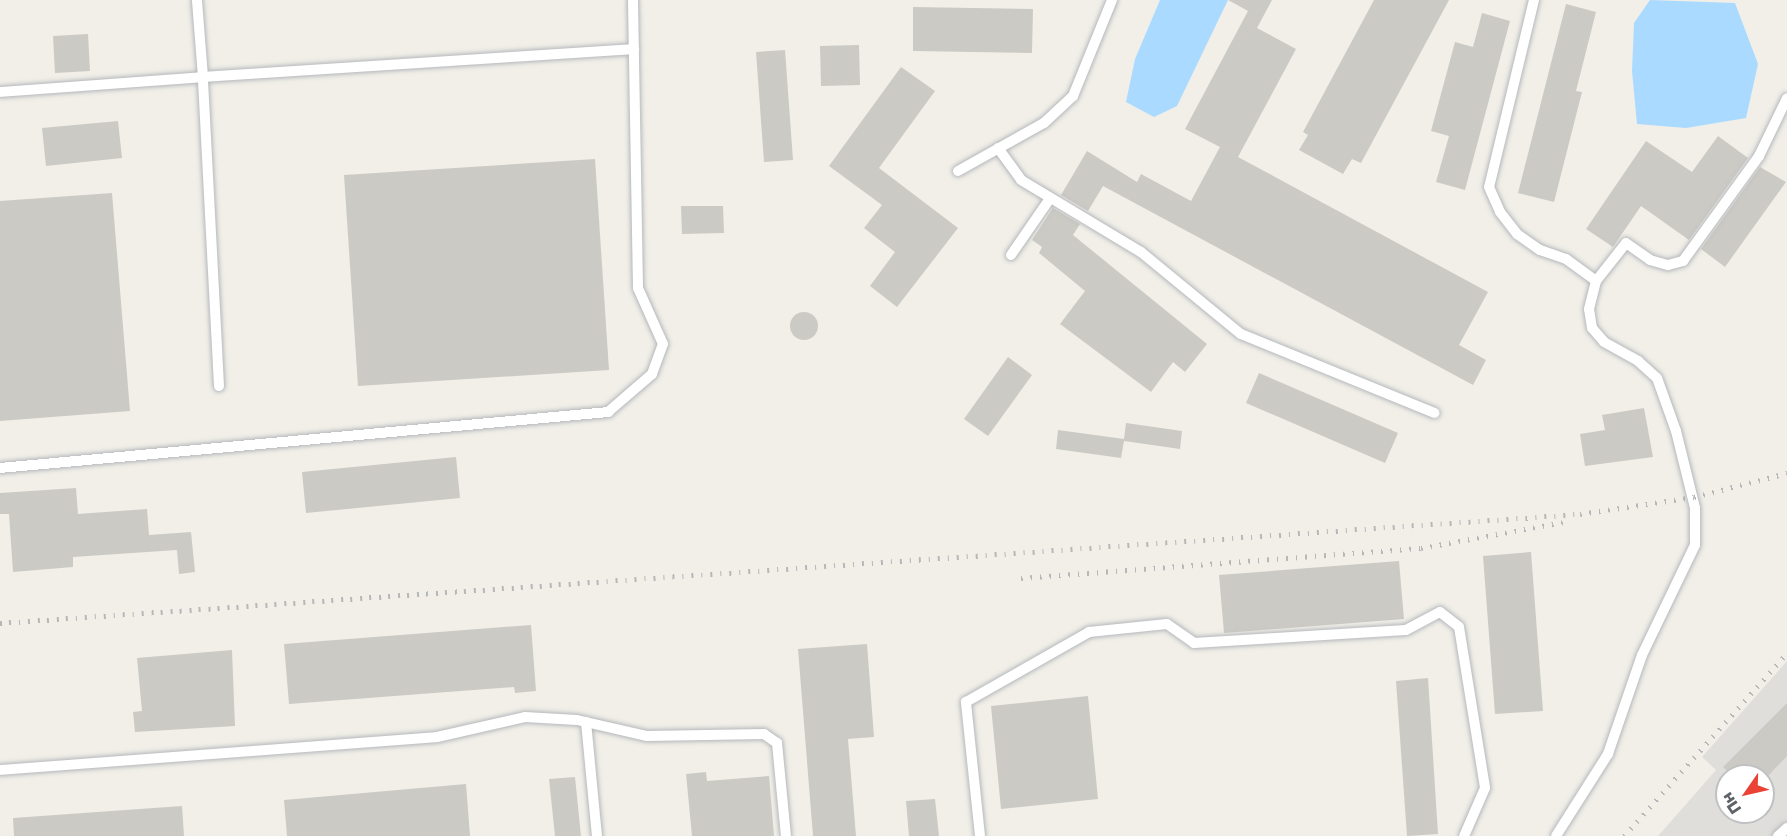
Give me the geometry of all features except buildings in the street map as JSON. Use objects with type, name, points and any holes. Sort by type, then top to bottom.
[{"type":"lane","points":[[197,0],[219,386]]},
{"type":"lane","points":[[0,468],[608,412],[652,374],[663,344],[638,288],[633,0]]},
{"type":"lane","points":[[958,171],[1044,123],[1072,96],[1112,0]]},
{"type":"lane","points":[[1534,0],[1489,187],[1500,212],[1517,234],[1540,250],[1566,259],[1596,281]]},
{"type":"lane","points":[[0,92],[203,76],[634,49]]},
{"type":"lane","points":[[1556,836],[1608,754],[1642,655],[1695,545],[1694,497],[1668,407],[1657,378],[1638,361],[1604,342],[1592,328],[1589,309],[1596,281],[1626,243],[1650,260],[1668,265],[1683,261],[1759,156],[1787,98]]},
{"type":"lane","points":[[998,148],[1021,180],[1049,200],[1142,252],[1241,334],[1435,413]]},
{"type":"lane","points":[[1011,255],[1049,200]]},
{"type":"lane","points":[[980,836],[966,702],[1089,632],[1167,624],[1194,643],[1406,630],[1440,612],[1459,627],[1485,788],[1464,836]]},
{"type":"lane","points":[[0,770],[437,737],[525,717],[586,722],[647,736],[764,734],[777,743],[786,836]]},
{"type":"lane","points":[[586,722],[597,836]]},
{"type":"lane","points":[[1779,836],[1787,828]]},
{"type":"shaded area","points":[[1787,661],[1787,836],[1658,836],[1715,771],[1715,824],[1775,824],[1775,764],[1715,764],[1715,769],[1702,757]]},
{"type":"water","points":[[1160,0],[1228,0],[1177,106],[1154,117],[1126,102],[1135,59]]},
{"type":"water","points":[[1650,0],[1735,3],[1758,64],[1746,118],[1686,128],[1637,124],[1632,71],[1634,23]]},
{"type":"railway","points":[[0,623],[1580,514],[1694,497],[1787,473]]},
{"type":"railway","points":[[1021,578],[1421,548],[1569,521]]},
{"type":"railway","points":[[1624,836],[1787,653]]}]
